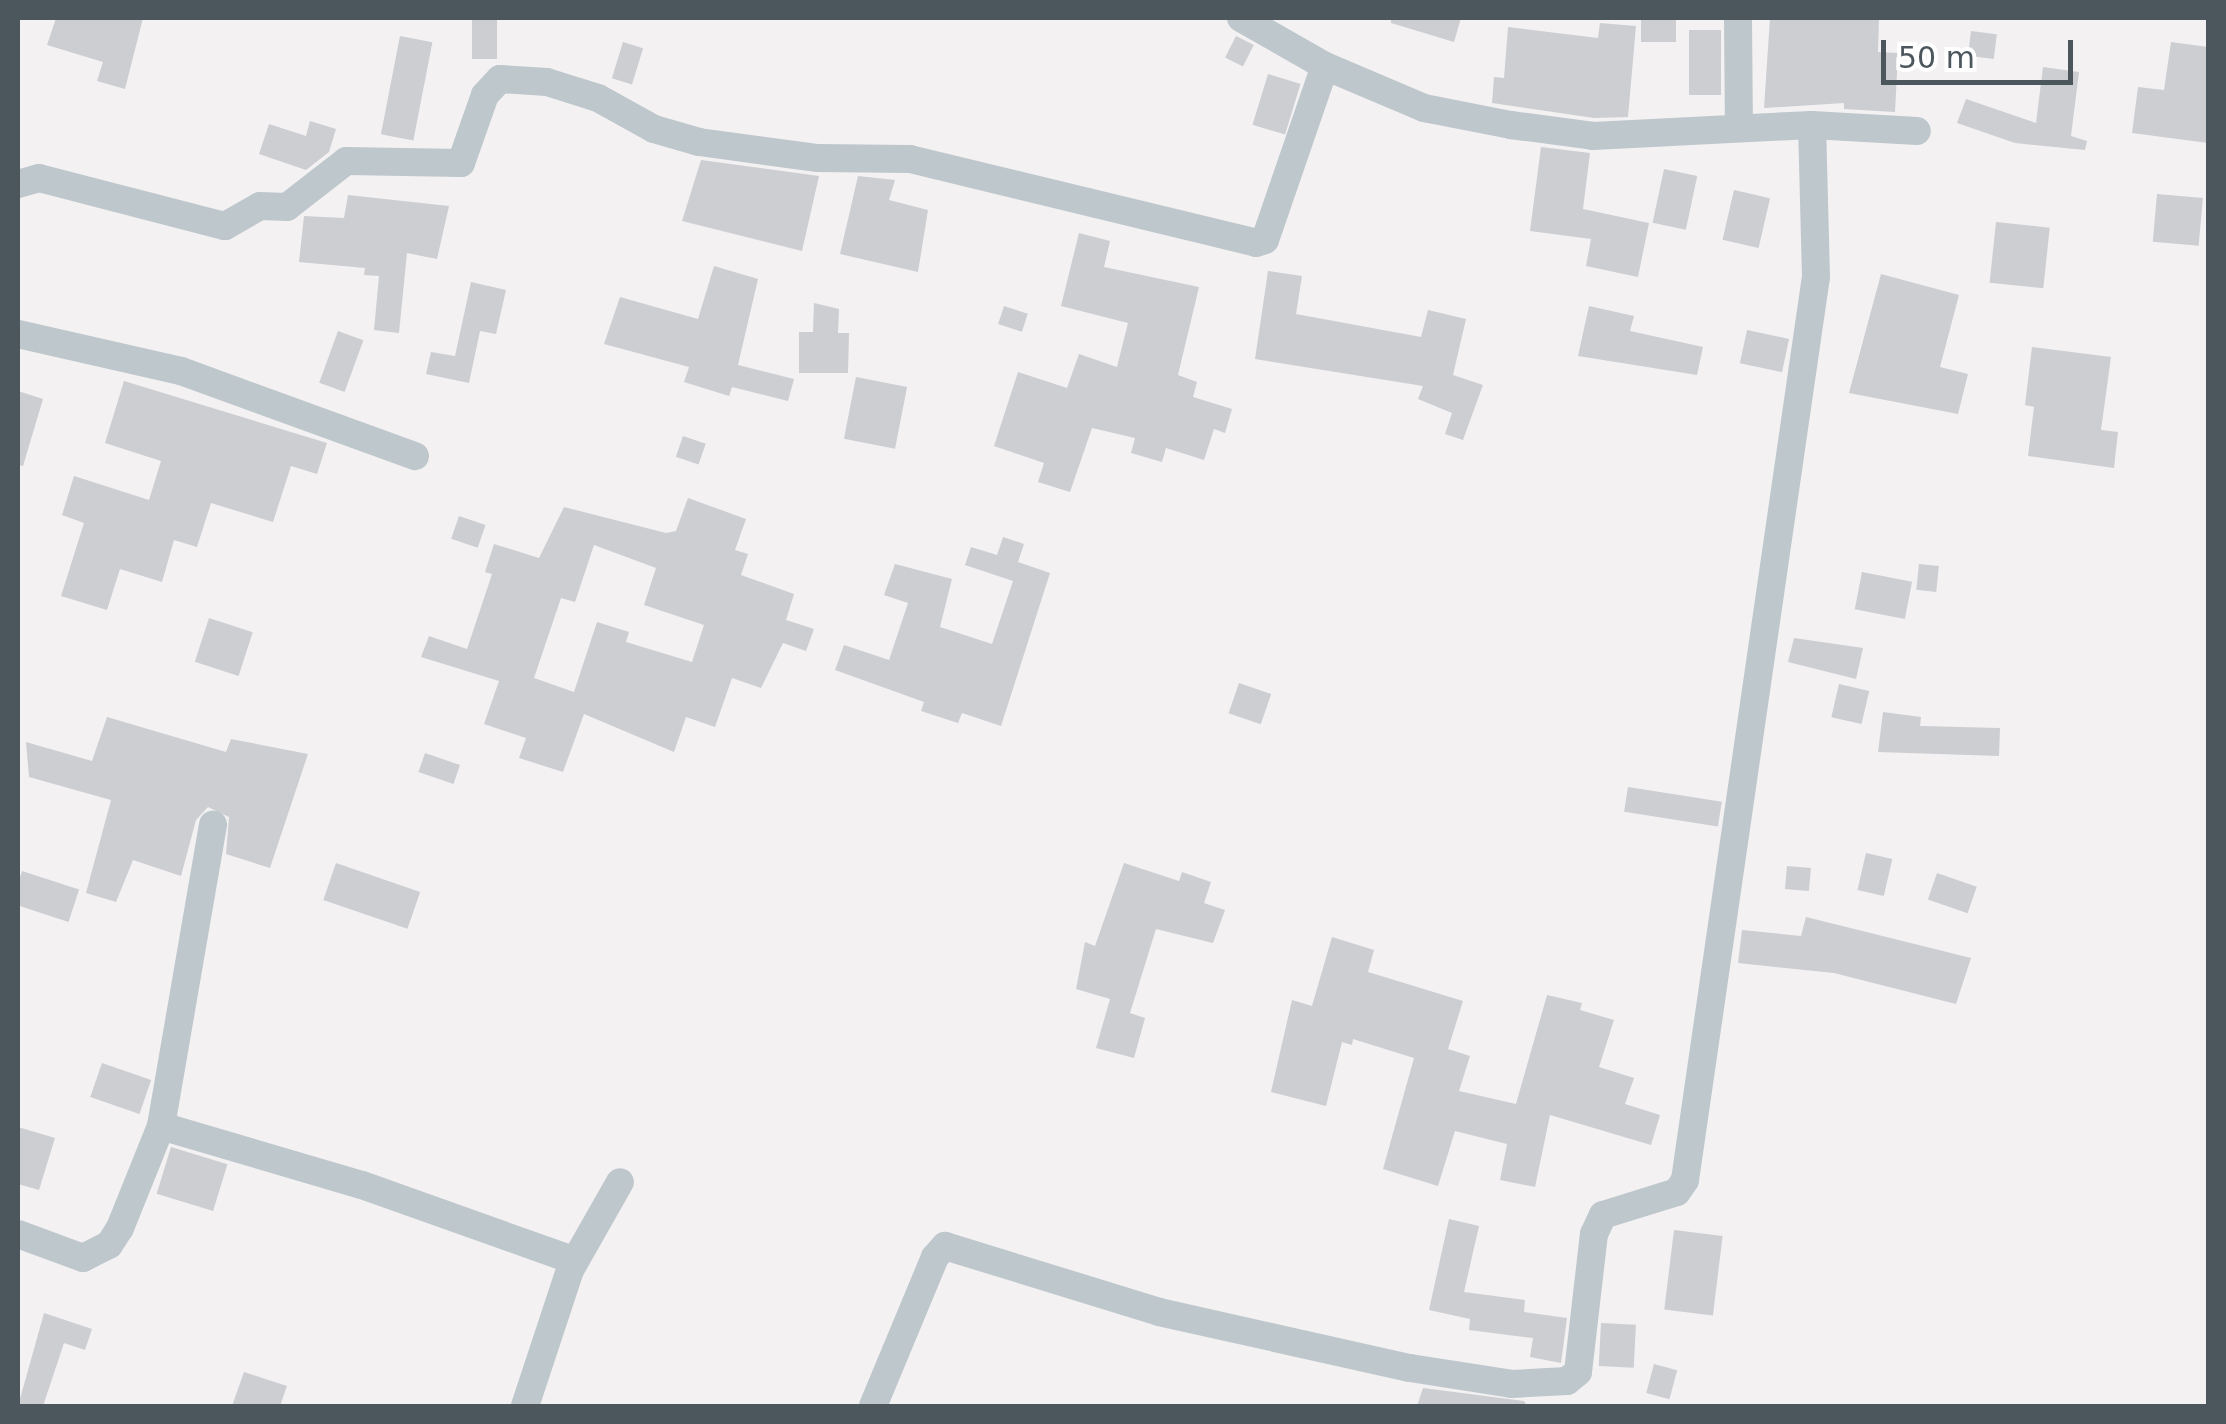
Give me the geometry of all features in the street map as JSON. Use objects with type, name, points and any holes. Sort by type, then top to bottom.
[{"type":"street","points":[[1241,18],[1324,66],[1424,108],[1511,125],[1593,136],[1812,125],[1917,131]]},
{"type":"street","points":[[1738,18],[1739,128]]},
{"type":"street","points":[[18,184],[39,178],[224,226],[260,206],[287,207],[346,160],[461,164],[485,95],[500,79],[547,82],[598,98],[654,129],[699,142],[818,158],[910,160],[1256,243],[1265,240],[1324,66]]},
{"type":"street","points":[[873,1406],[934,1257],[945,1246],[1159,1312],[1410,1368],[1509,1395],[1567,1381],[1578,1372],[1594,1234],[1602,1215],[1678,1192],[1685,1180],[1816,277],[1812,125]]},
{"type":"street","points":[[18,334],[181,371],[415,456]]},
{"type":"street","points":[[18,1234],[95,1257],[120,1228],[161,1126],[212,824]]},
{"type":"street","points":[[161,1126],[362,1185],[574,1261]]},
{"type":"street","points":[[525,1406],[574,1261],[620,1182]]},
{"type":"building","points":[[56,18],[143,18],[125,89],[97,81],[103,62],[47,45]]},
{"type":"building","points":[[472,18],[497,18],[497,59],[472,59]]},
{"type":"building","points":[[1391,18],[1461,18],[1454,42],[1391,23]]},
{"type":"building","points":[[1641,18],[1676,18],[1676,42],[1641,42]]},
{"type":"building","points":[[1770,18],[1879,18],[1878,52],[1898,53],[1895,112],[1844,109],[1844,103],[1764,108]]},
{"type":"building","points":[[1600,23],[1636,26],[1628,117],[1594,118],[1492,103],[1494,77],[1504,78],[1508,27],[1598,38]]},
{"type":"building","points":[[1689,30],[1721,30],[1721,95],[1689,95]]},
{"type":"building","points":[[1971,31],[1997,34],[1994,59],[1968,56]]},
{"type":"building","points":[[400,36],[432,42],[413,140],[381,134]]},
{"type":"building","points":[[1236,36],[1254,45],[1243,66],[1225,57]]},
{"type":"building","points":[[623,42],[643,48],[632,84],[612,78]]},
{"type":"building","points":[[2171,42],[2208,47],[2208,143],[2132,133],[2138,87],[2164,90]]},
{"type":"building","points":[[2043,67],[2079,72],[2071,136],[2087,141],[2085,150],[2015,143],[1957,123],[1966,99],[2036,123]]},
{"type":"building","points":[[1268,74],[1301,84],[1285,135],[1253,125]]},
{"type":"building","points":[[310,121],[336,129],[329,152],[306,170],[259,154],[269,124],[306,136]]},
{"type":"building","points":[[1541,147],[1590,153],[1583,209],[1649,223],[1638,277],[1586,266],[1591,239],[1530,231]]},
{"type":"building","points":[[701,160],[819,176],[802,251],[682,221]]},
{"type":"building","points":[[1664,169],[1697,176],[1686,230],[1653,223]]},
{"type":"building","points":[[858,176],[895,180],[889,200],[928,210],[918,272],[840,254]]},
{"type":"building","points":[[1734,190],[1770,198],[1759,248],[1723,240]]},
{"type":"building","points":[[2157,194],[2203,198],[2199,246],[2153,242]]},
{"type":"building","points":[[348,195],[449,206],[437,259],[407,253],[399,333],[374,330],[379,276],[364,275],[365,268],[299,262],[304,216],[344,218]]},
{"type":"building","points":[[1996,222],[2050,228],[2043,288],[1990,283]]},
{"type":"building","points":[[1079,233],[1110,241],[1104,267],[1199,287],[1178,375],[1197,382],[1193,397],[1232,409],[1225,433],[1214,429],[1204,460],[1166,448],[1162,462],[1131,453],[1135,438],[1092,428],[1070,492],[1038,482],[1044,463],[994,446],[1018,372],[1067,388],[1079,354],[1117,367],[1128,323],[1061,306]]},
{"type":"building","points":[[714,266],[758,279],[738,365],[794,379],[788,401],[732,387],[729,396],[684,382],[689,367],[604,344],[620,297],[698,319]]},
{"type":"building","points":[[1268,271],[1302,276],[1296,314],[1421,337],[1428,310],[1466,319],[1453,375],[1483,385],[1463,440],[1445,434],[1452,413],[1418,399],[1423,386],[1255,359]]},
{"type":"building","points":[[1881,274],[1959,295],[1940,367],[1968,374],[1958,414],[1849,393]]},
{"type":"building","points":[[471,282],[506,290],[496,334],[480,331],[469,383],[426,374],[431,352],[455,356]]},
{"type":"building","points":[[814,303],[839,309],[838,333],[849,333],[848,373],[799,373],[799,332],[813,332]]},
{"type":"building","points":[[1004,306],[1028,314],[1022,332],[998,324]]},
{"type":"building","points":[[1589,306],[1634,316],[1630,331],[1703,347],[1697,375],[1578,356]]},
{"type":"building","points":[[1747,330],[1789,339],[1782,372],[1740,363]]},
{"type":"building","points":[[338,331],[363,340],[345,392],[319,383]]},
{"type":"building","points":[[2032,347],[2111,357],[2101,430],[2118,432],[2114,468],[2028,456],[2034,407],[2025,405]]},
{"type":"building","points":[[856,377],[907,387],[895,449],[844,439]]},
{"type":"building","points":[[124,381],[327,443],[317,474],[291,466],[273,522],[211,503],[197,547],[174,540],[162,582],[120,569],[107,610],[61,596],[84,523],[62,515],[74,476],[149,500],[161,461],[105,443]]},
{"type":"building","points":[[18,391],[43,399],[23,466],[18,465]]},
{"type":"building","points":[[683,436],[706,444],[699,465],[676,457]]},
{"type":"building","points":[[688,498],[746,519],[735,550],[748,554],[741,575],[794,594],[786,620],[814,629],[806,651],[783,643],[761,688],[732,678],[715,727],[686,717],[674,752],[584,714],[563,772],[519,758],[526,738],[484,724],[499,681],[421,657],[429,636],[467,649],[492,574],[485,572],[494,544],[539,558],[564,507],[666,533],[676,531]],"holes":[[[594,545],[656,568],[644,605],[704,625],[692,662],[626,642],[629,632],[597,622],[574,692],[534,678],[561,598],[575,602]]]},
{"type":"building","points":[[459,516],[485,525],[478,548],[451,539]]},
{"type":"building","points":[[1003,537],[1024,544],[1018,562],[1050,573],[1001,726],[962,713],[958,723],[921,711],[924,702],[835,670],[844,645],[889,660],[908,603],[884,595],[895,564],[952,579],[940,627],[992,644],[1013,581],[965,565],[971,547],[997,555]]},
{"type":"building","points":[[1919,564],[1939,566],[1936,592],[1916,590]]},
{"type":"building","points":[[1862,572],[1912,582],[1905,619],[1855,609]]},
{"type":"building","points":[[209,618],[253,632],[239,676],[195,662]]},
{"type":"building","points":[[1794,638],[1863,648],[1856,679],[1788,662]]},
{"type":"building","points":[[1239,683],[1271,694],[1261,724],[1229,713]]},
{"type":"building","points":[[1839,684],[1869,691],[1862,724],[1831,717]]},
{"type":"building","points":[[1883,712],[1921,717],[1920,726],[2000,728],[1999,756],[1878,752]]},
{"type":"building","points":[[107,717],[226,752],[231,739],[308,754],[270,868],[226,854],[229,817],[208,807],[196,820],[181,876],[133,860],[116,902],[86,893],[111,800],[29,777],[26,742],[92,761]]},
{"type":"building","points":[[425,753],[460,765],[453,784],[418,772]]},
{"type":"building","points":[[1628,787],[1722,802],[1718,827],[1624,812]]},
{"type":"building","points":[[1866,853],[1892,859],[1884,896],[1857,890]]},
{"type":"building","points":[[336,863],[420,892],[407,929],[323,900]]},
{"type":"building","points":[[1124,863],[1179,881],[1182,872],[1211,882],[1204,903],[1225,910],[1213,943],[1156,929],[1130,1013],[1145,1018],[1134,1058],[1096,1048],[1110,999],[1076,989],[1085,942],[1095,946]]},
{"type":"building","points":[[1787,866],[1811,868],[1809,891],[1785,889]]},
{"type":"building","points":[[22,871],[79,890],[69,922],[18,905]]},
{"type":"building","points":[[1937,873],[1977,887],[1968,913],[1928,899]]},
{"type":"building","points":[[1806,917],[1971,958],[1956,1004],[1834,973],[1738,963],[1742,930],[1801,936]]},
{"type":"building","points":[[1332,937],[1374,950],[1368,972],[1463,1001],[1448,1049],[1470,1056],[1459,1091],[1516,1104],[1547,995],[1582,1003],[1580,1010],[1614,1020],[1599,1067],[1634,1078],[1625,1104],[1660,1115],[1651,1145],[1550,1115],[1535,1187],[1500,1180],[1507,1144],[1455,1131],[1438,1186],[1383,1169],[1414,1058],[1353,1039],[1352,1045],[1342,1042],[1326,1106],[1271,1092],[1292,1000],[1312,1006]]},
{"type":"building","points":[[102,1063],[151,1080],[139,1114],[90,1097]]},
{"type":"building","points":[[18,1127],[55,1138],[39,1190],[18,1184]]},
{"type":"building","points":[[171,1147],[227,1164],[213,1211],[157,1194]]},
{"type":"building","points":[[1449,1219],[1479,1226],[1464,1292],[1525,1300],[1524,1312],[1567,1318],[1561,1363],[1530,1357],[1533,1338],[1469,1330],[1470,1319],[1429,1310]]},
{"type":"building","points":[[1674,1230],[1723,1236],[1713,1315],[1664,1309]]},
{"type":"building","points":[[44,1313],[92,1329],[85,1350],[64,1343],[43,1406],[18,1406]]},
{"type":"building","points":[[1601,1323],[1636,1325],[1634,1368],[1599,1366]]},
{"type":"building","points":[[1654,1364],[1677,1370],[1669,1399],[1646,1393]]},
{"type":"building","points":[[244,1372],[287,1386],[280,1406],[232,1406]]},
{"type":"building","points":[[1423,1388],[1524,1401],[1527,1406],[1417,1406]]}]
